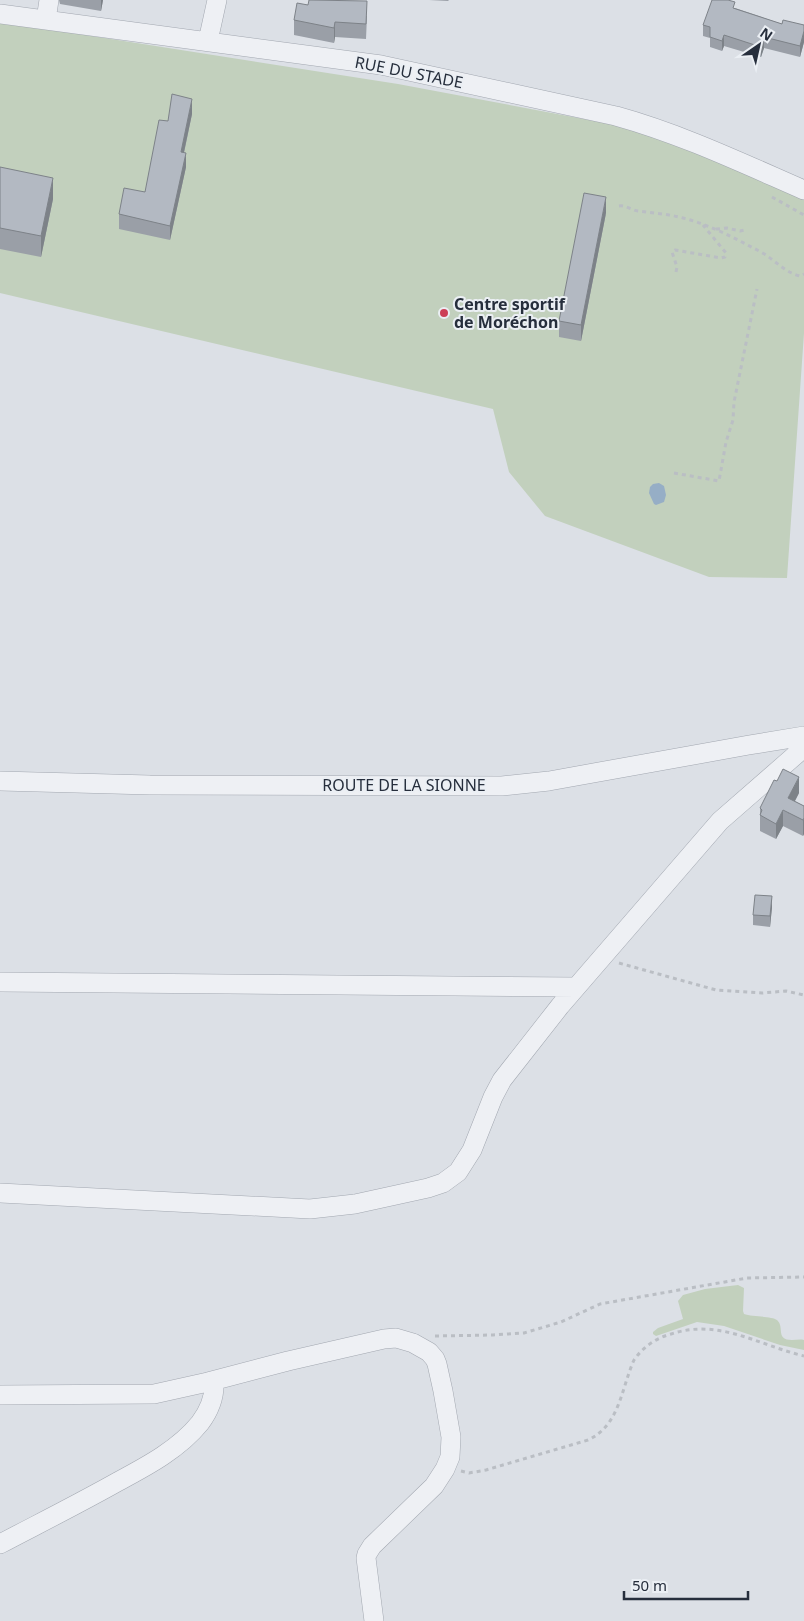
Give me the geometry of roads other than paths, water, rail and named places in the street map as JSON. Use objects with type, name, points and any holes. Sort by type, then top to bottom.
[{"type":"street","points":[[46,20],[49,0]]},
{"type":"street","points":[[208,41],[217,0]]},
{"type":"street","name":"RUE DU STADE","points":[[0,14],[381,65],[616,116],[664,130],[804,190]]},
{"type":"street","points":[[0,1193],[316,1209],[383,1199],[444,1183],[458,1172],[468,1157],[493,1096],[507,1073],[576,987],[720,821],[799,752],[803,737]]},
{"type":"street","name":"ROUTE DE LA SIONNE","points":[[0,781],[150,785],[502,786],[549,782],[749,745],[803,737]]},
{"type":"street","points":[[0,982],[576,987]]},
{"type":"street","points":[[0,1395],[154,1394],[384,1339],[396,1338],[407,1340],[429,1352],[437,1364],[443,1391],[451,1453],[446,1466],[430,1490],[372,1546],[367,1554],[374,1621]]},
{"type":"street","points":[[0,1544],[130,1475],[180,1442],[205,1416],[214,1396],[214,1381]]},
{"type":"water","points":[[659,483],[664,486],[666,495],[664,502],[656,505],[649,493],[650,487],[653,484]]},
{"type":"place","name":"Centre sportif de Moréchon","points":[[444,313]]}]
